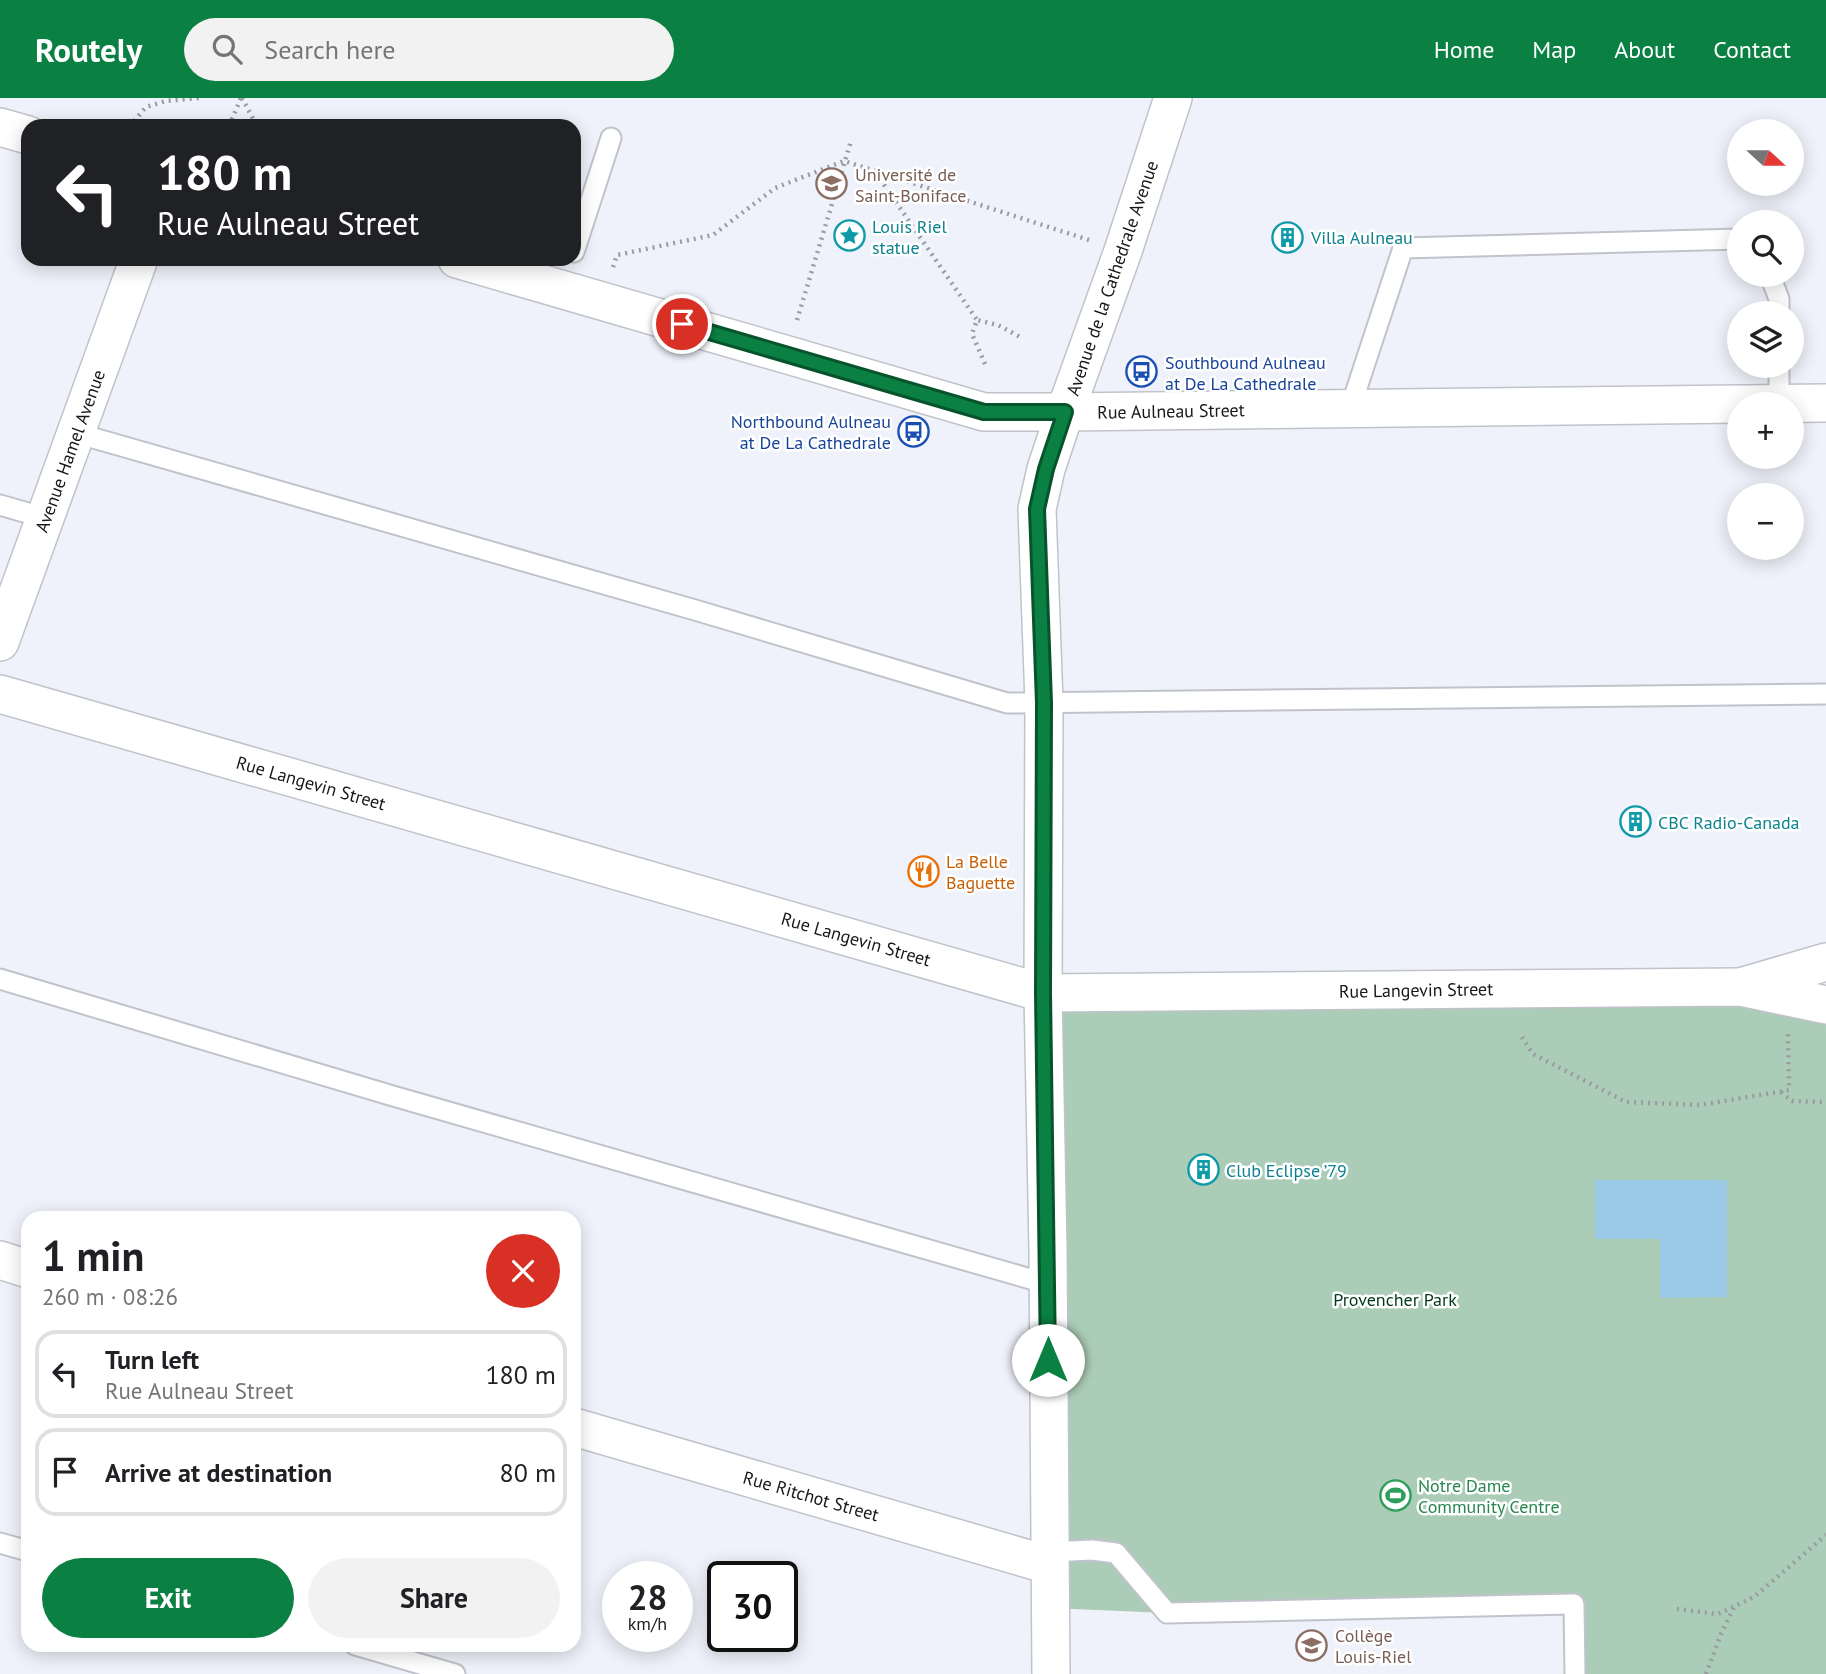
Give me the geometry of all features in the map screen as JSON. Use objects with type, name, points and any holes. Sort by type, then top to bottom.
[{"type":"street","name":"Avenue de la Cathedrale Avenue","points":[[1051,1674],[1043,993],[1044,703],[1037,509],[1046,469],[1123,251],[1173,98]]},
{"type":"street","points":[[0,127],[21,133]]},
{"type":"street","name":"Avenue Hamel Avenue","points":[[0,642],[136,266]]},
{"type":"street","name":"Rue Aulneau Street","points":[[509,266],[568,274],[603,302],[984,412],[1727,404]]},
{"type":"street","points":[[1804,403],[1826,403]]},
{"type":"street","name":"Rue Langevin Street","points":[[0,694],[1043,993],[1740,987],[1826,1004]]},
{"type":"street","name":"Rue Langevin Street","points":[[1740,987],[1826,962]]},
{"type":"street","points":[[0,1260],[21,1267]]},
{"type":"street","name":"Rue Ritchot Street","points":[[581,1429],[1049,1558]]},
{"type":"lane","points":[[581,208],[611,138]]},
{"type":"lane","points":[[1350,410],[1403,248],[1727,239]]},
{"type":"lane","points":[[76,433],[695,610],[1007,703],[1826,694]]},
{"type":"lane","points":[[0,505],[45,519]]},
{"type":"lane","points":[[0,979],[393,1096],[1048,1284]]},
{"type":"lane","points":[[0,1543],[21,1549]]},
{"type":"lane","points":[[1049,1558],[1092,1550],[1116,1553],[1167,1613],[1574,1604],[1575,1674]]},
{"type":"lane","points":[[379,1652],[455,1674]]},
{"type":"path","points":[[136,119],[146,107],[166,101],[200,98]]},
{"type":"path","points":[[232,119],[241,98]]},
{"type":"path","points":[[241,98],[253,119]]},
{"type":"path","points":[[786,354],[850,141]]},
{"type":"path","points":[[603,302],[617,255],[713,235],[775,188],[844,161],[1123,251]]},
{"type":"path","points":[[875,172],[977,320],[998,325],[1022,338]]},
{"type":"path","points":[[977,320],[972,334],[985,364]]},
{"type":"path","points":[[1522,1037],[1533,1054],[1626,1102],[1700,1105],[1789,1090],[1787,996]]},
{"type":"path","points":[[1780,1091],[1792,1101],[1826,1102]]},
{"type":"path","points":[[1677,1609],[1718,1614],[1754,1597],[1826,1535]]},
{"type":"path","points":[[1706,1674],[1734,1606]]},
{"type":"green space","name":"Provencher Park","points":[[1043,993],[1826,1005],[1826,1674],[1575,1674],[1574,1604],[1167,1613],[1050,1608]]},
{"type":"water","points":[[1595,1180],[1727,1180],[1727,1297],[1660,1298],[1660,1239],[1595,1239]]},
{"type":"place","name":"Université de Saint-Boniface","points":[[832,184]]},
{"type":"place","name":"Louis Riel statue","points":[[849,236]]},
{"type":"place","name":"Villa Aulneau","points":[[1288,237]]},
{"type":"place","name":"Southbound Aulneau at De La Cathedrale","points":[[1142,372]]},
{"type":"place","name":"Northbound Aulneau at De La Cathedrale","points":[[914,431]]},
{"type":"place","name":"CBC Radio-Canada","points":[[1635,822]]},
{"type":"place","name":"La Belle Baguette","points":[[923,871]]},
{"type":"place","name":"Club Eclipse ’79","points":[[1203,1170]]},
{"type":"place","name":"Notre Dame Community Centre","points":[[1395,1495]]},
{"type":"place","name":"Collège Louis-Riel","points":[[1312,1645]]},
{"type":"route","points":[[682,324],[984,412],[1065,412],[1046,469],[1037,509],[1044,703],[1043,993],[1048,1360]]}]
